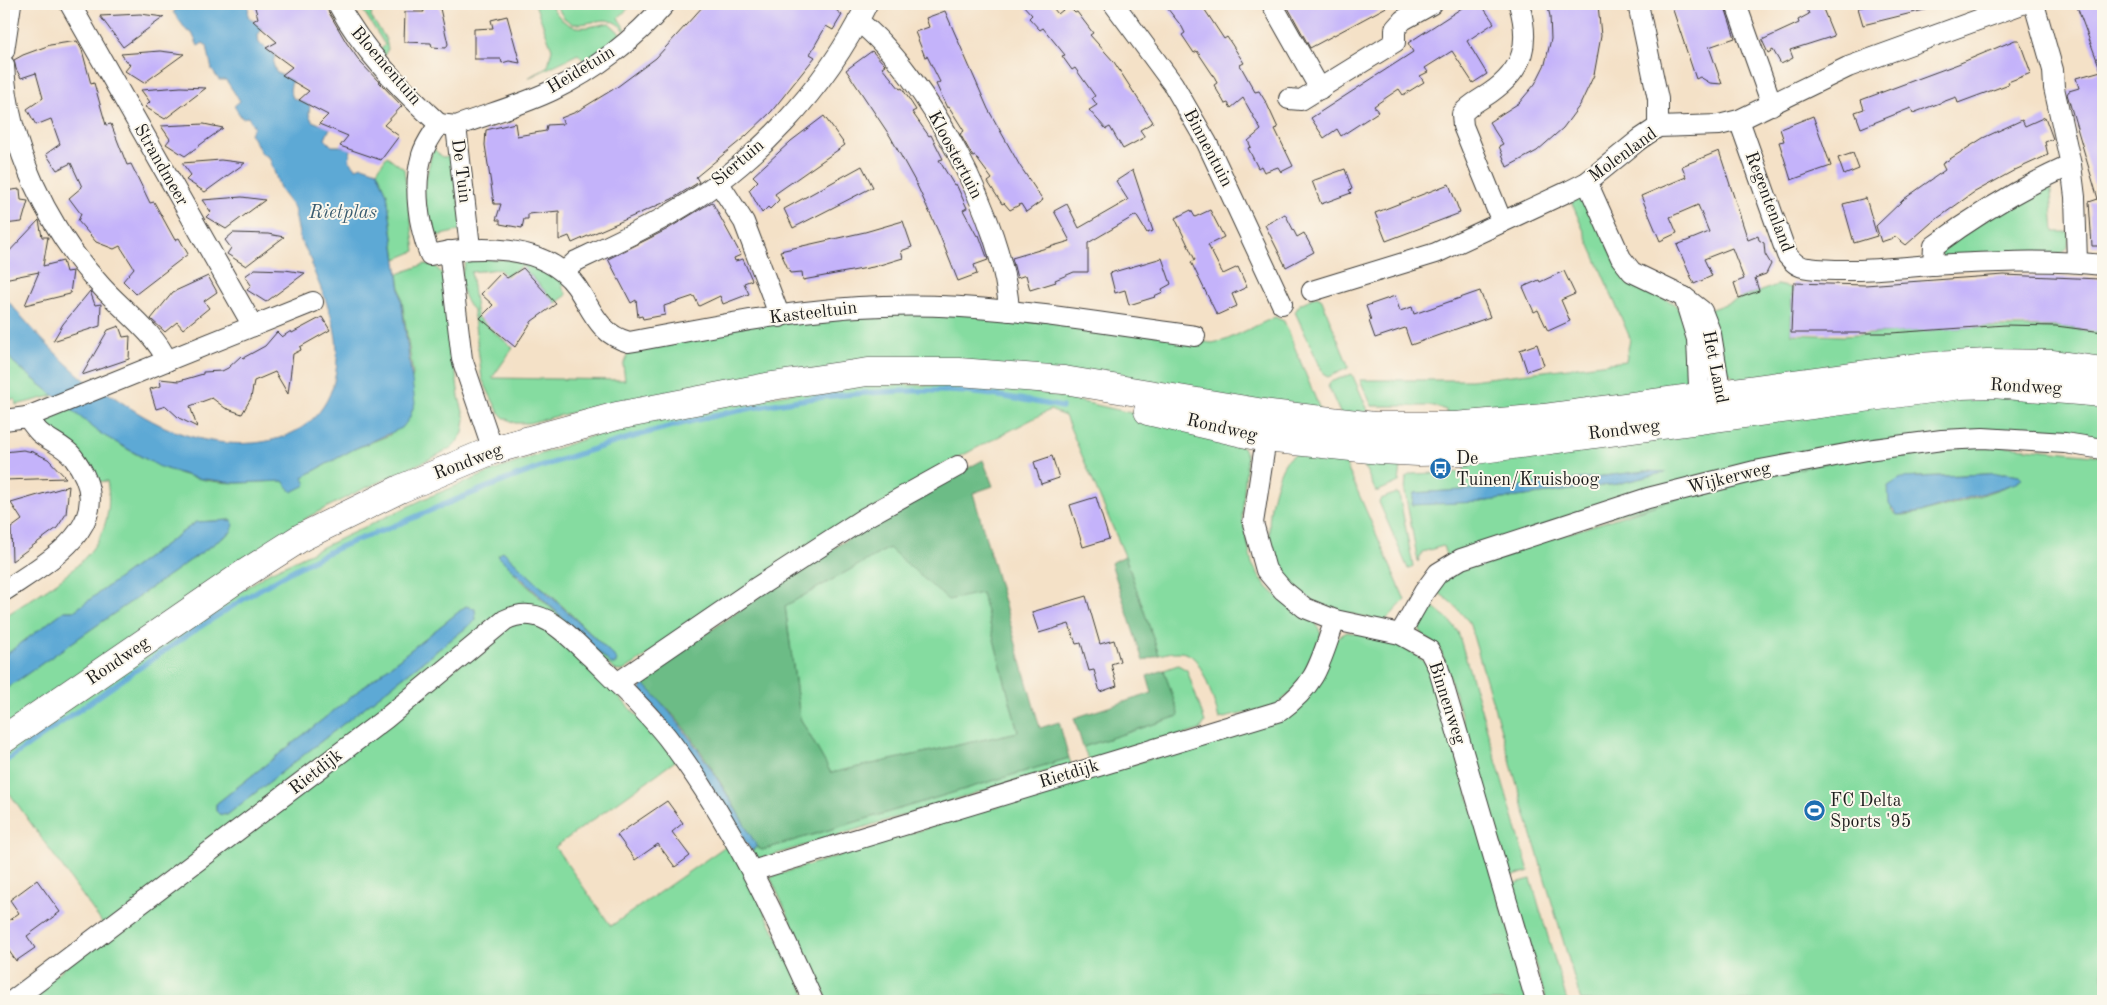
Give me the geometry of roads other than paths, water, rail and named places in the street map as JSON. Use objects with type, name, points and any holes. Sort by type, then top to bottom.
[{"type":"main road","name":"Rondweg","points":[[4,739],[244,574],[302,537],[400,489],[493,450],[618,416],[825,377],[868,372],[933,371],[1000,376],[1409,452],[1468,451],[1901,369],[1987,363],[2053,364],[2103,371]]},
{"type":"main road","name":"Rondweg","points":[[1711,406],[1960,385],[1993,384],[2103,393]]},
{"type":"street","points":[[4,51],[11,4]]},
{"type":"street","name":"Strandmeer","points":[[70,4],[253,326]]},
{"type":"street","name":"Bloementuin","points":[[338,4],[372,56],[400,88],[447,125]]},
{"type":"street","name":"Heidetuin","points":[[447,125],[553,90],[630,40],[648,24],[665,4]]},
{"type":"street","name":"Binnentuin","points":[[1114,4],[1173,84],[1207,142],[1282,304]]},
{"type":"street","points":[[1272,4],[1320,90]]},
{"type":"street","points":[[1290,99],[1301,100],[1320,90],[1395,42],[1395,29],[1403,20],[1432,4]]},
{"type":"street","points":[[1502,222],[1463,126],[1462,114],[1470,105],[1508,79],[1520,60],[1526,42],[1525,23],[1519,4]]},
{"type":"street","points":[[1638,4],[1658,99],[1658,127]]},
{"type":"street","points":[[1736,4],[1772,104]]},
{"type":"street","name":"Molenland","points":[[1312,291],[1436,253],[1587,182],[1640,139],[1658,127],[1719,125],[1739,120],[1848,68],[2022,4]]},
{"type":"street","points":[[2034,4],[2053,70],[2054,88],[2071,165],[2075,197],[2077,262]]},
{"type":"street","name":"Siertuin","points":[[564,272],[576,261],[672,213],[718,182],[764,143],[804,100],[836,58],[862,12]]},
{"type":"street","name":"Kloostertuin","points":[[862,12],[873,32],[907,72],[934,113],[962,165],[983,210],[999,253],[1006,279],[1009,311]]},
{"type":"street","points":[[4,65],[9,104],[24,160],[48,211],[67,242],[100,285],[160,347],[166,361]]},
{"type":"street","name":"Regentenland","points":[[1739,120],[1786,254],[1796,265],[1808,268],[1878,269],[1933,265],[2077,262],[2103,265]]},
{"type":"street","name":"De Tuin","points":[[447,125],[470,247]]},
{"type":"street","name":"De Tuin","points":[[447,125],[422,154],[418,184],[420,213],[425,242],[440,253],[462,359],[493,450]]},
{"type":"street","points":[[1933,265],[1934,246],[1968,220],[2031,183],[2071,165]]},
{"type":"street","points":[[718,182],[744,222],[780,317]]},
{"type":"street","name":"Het Land","points":[[1587,182],[1621,258],[1632,272],[1684,298],[1702,311],[1711,334],[1711,406]]},
{"type":"street","points":[[440,253],[470,247]]},
{"type":"street","name":"Kasteeltuin","points":[[470,247],[519,252],[546,260],[564,272],[600,324],[614,338],[629,342],[780,317],[882,306],[943,306],[1009,311],[1195,336]]},
{"type":"street","points":[[4,420],[28,417],[313,302]]},
{"type":"street","points":[[4,591],[62,552],[78,536],[86,515],[90,493],[82,470],[72,455],[40,432],[28,417]]},
{"type":"street","name":"Binnenweg","points":[[1268,426],[1253,522],[1266,570],[1283,590],[1306,608],[1335,620],[1400,634],[1429,650],[1438,667],[1536,1001]]},
{"type":"street","name":"Wijkerweg","points":[[1400,634],[1424,592],[1438,573],[1461,559],[1648,498],[1786,464],[1867,450],[1942,440],[2022,440],[2103,450]]},
{"type":"street","points":[[617,682],[858,522],[958,466]]},
{"type":"street","name":"Rietdijk","points":[[12,1001],[377,725],[505,620],[524,614],[533,614],[552,622],[617,682],[644,710],[687,764],[752,871],[814,1001]]},
{"type":"street","name":"Rietdijk","points":[[752,871],[1280,711],[1298,698],[1312,680],[1335,620]]},
{"type":"water","name":"Rietplas","points":[[171,4],[249,4],[248,16],[262,29],[258,35],[259,43],[275,55],[273,63],[276,72],[292,81],[290,90],[293,98],[310,105],[309,114],[312,121],[330,128],[325,139],[332,146],[351,149],[349,160],[356,168],[362,166],[377,171],[387,194],[415,403],[409,419],[402,428],[354,449],[303,477],[306,485],[292,492],[283,481],[236,483],[196,478],[160,467],[101,434],[14,363],[4,351],[4,296],[63,361],[85,380],[145,417],[177,432],[205,440],[233,443],[260,442],[285,436],[307,424],[323,406],[334,382],[337,350],[336,338],[328,306],[311,264],[313,263],[300,239],[294,208],[281,191],[269,157],[262,154],[250,133],[254,127],[248,117],[242,118],[234,106],[240,101],[226,80],[219,80],[212,70],[207,46],[203,43],[198,46],[192,33],[187,31],[173,12],[176,10]]},
{"type":"water","points":[[1645,471],[1667,472],[1617,484],[1479,502],[1412,505],[1414,493],[1512,487]]},
{"type":"water","points":[[2007,473],[2019,475],[2022,478],[2016,483],[1922,512],[1897,515],[1889,503],[1888,486],[1901,478]]},
{"type":"water","points":[[231,520],[234,525],[231,532],[4,690],[4,656],[64,611],[74,611],[196,522]]},
{"type":"water","points":[[503,551],[617,659],[616,664],[611,664],[498,556]]},
{"type":"water","points":[[466,606],[475,609],[476,620],[227,815],[219,814],[216,811],[216,804]]},
{"type":"water","points":[[645,685],[662,703],[706,762],[757,847],[752,851],[687,747],[641,691],[640,687]]},
{"type":"waterway","points":[[4,762],[200,627],[299,567],[354,541],[537,468],[671,426],[740,410],[809,399],[878,392],[948,391],[1005,397],[1062,407]]},
{"type":"place","name":"De Tuinen/Kruisboog","points":[[1440,469]]},
{"type":"place","name":"FC Delta Sports '95","points":[[1814,811]]}]
